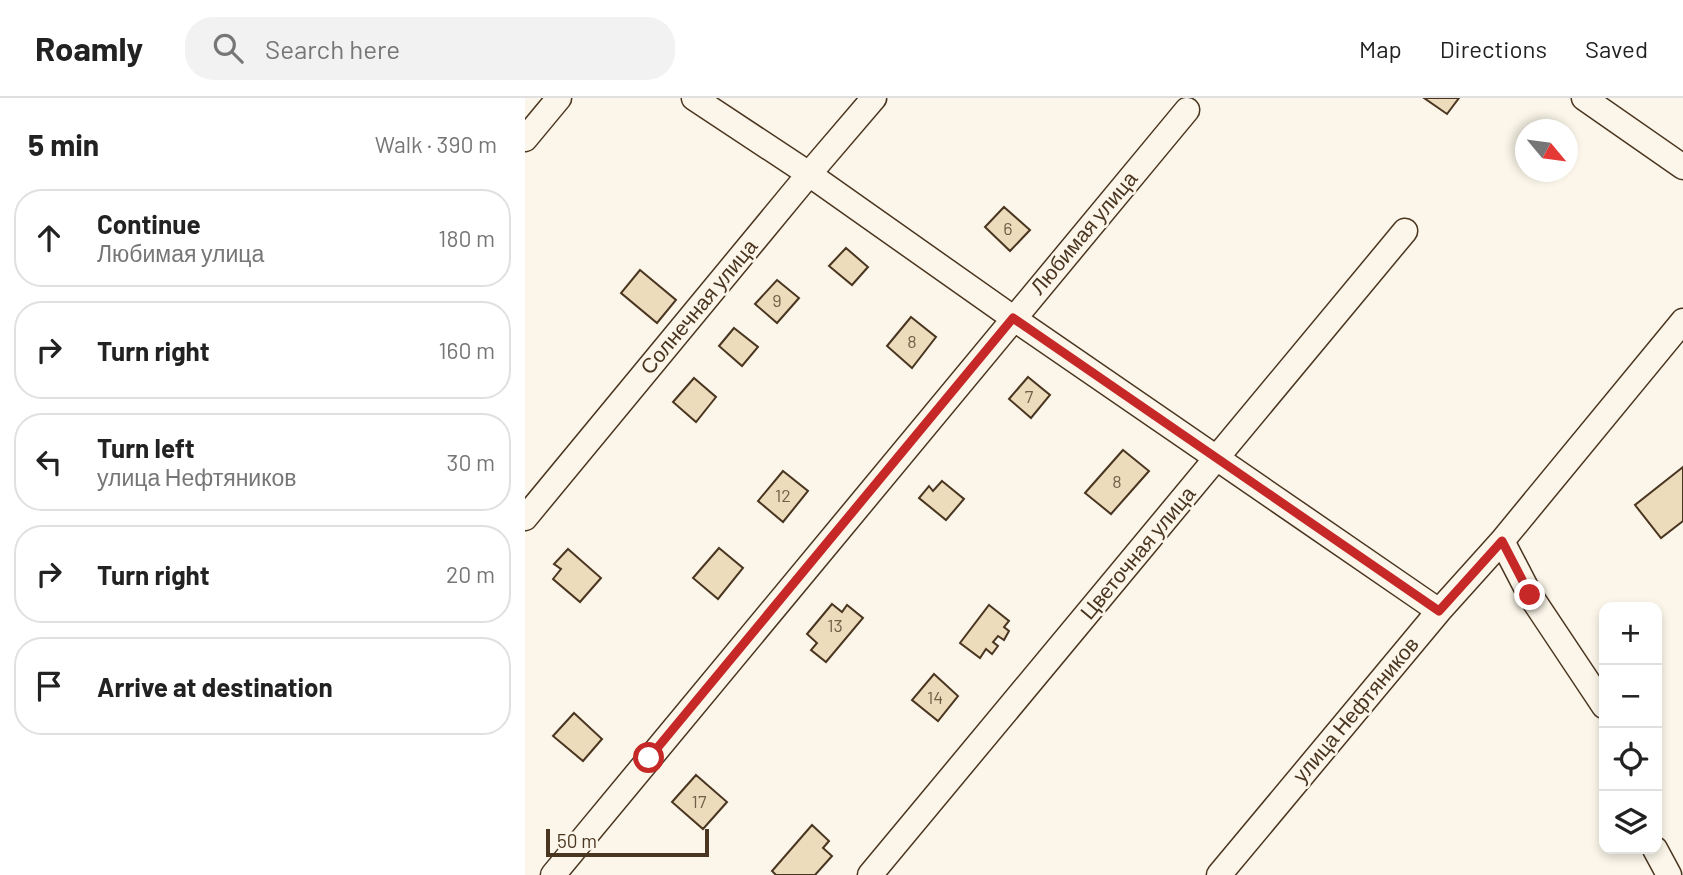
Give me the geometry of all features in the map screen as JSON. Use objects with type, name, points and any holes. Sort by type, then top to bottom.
[{"type":"street","points":[[525,139],[559,98]]},
{"type":"street","points":[[694,98],[809,174],[1439,611]]},
{"type":"street","name":"Солнечная улица","points":[[525,518],[874,98]]},
{"type":"street","points":[[1584,98],[1683,167]]},
{"type":"street","name":"Любимая улица","points":[[553,875],[1187,110]]},
{"type":"street","name":"Цветочная улица","points":[[870,875],[1405,231]]},
{"type":"street","name":"улица Нефтяников","points":[[1219,875],[1439,611],[1502,541],[1683,321]]},
{"type":"street","points":[[1502,541],[1530,595],[1599,698]]},
{"type":"street","points":[[1658,854],[1669,875]]},
{"type":"building","points":[[1424,98],[1459,98],[1447,114]]},
{"type":"building","points":[[1004,207],[1030,230],[1010,251],[985,227]]},
{"type":"building","points":[[846,248],[868,267],[852,285],[829,266]]},
{"type":"building","points":[[640,270],[676,300],[657,323],[621,293]]},
{"type":"building","points":[[777,280],[799,298],[777,323],[755,304]]},
{"type":"building","points":[[911,317],[936,337],[912,368],[887,346]]},
{"type":"building","points":[[734,328],[758,347],[742,366],[719,346]]},
{"type":"building","points":[[1028,377],[1050,395],[1031,418],[1009,399]]},
{"type":"building","points":[[694,378],[716,397],[696,422],[673,402]]},
{"type":"building","points":[[1123,450],[1149,471],[1111,514],[1085,493]]},
{"type":"building","points":[[1683,467],[1683,521],[1661,538],[1635,505]]},
{"type":"building","points":[[783,471],[808,491],[783,522],[758,501]]},
{"type":"building","points":[[942,481],[964,499],[946,520],[919,498],[929,486],[933,491]]},
{"type":"building","points":[[719,548],[743,568],[718,599],[693,578]]},
{"type":"building","points":[[568,549],[601,578],[580,602],[553,579],[561,569],[554,564]]},
{"type":"building","points":[[832,604],[842,612],[847,605],[863,618],[826,662],[811,650],[817,643],[807,634]]},
{"type":"building","points":[[989,605],[1009,621],[1004,627],[1009,631],[1004,640],[998,636],[993,642],[998,646],[992,654],[986,649],[980,658],[960,643]]},
{"type":"building","points":[[934,674],[958,696],[938,721],[912,700]]},
{"type":"building","points":[[574,713],[602,739],[583,761],[553,736]]},
{"type":"building","points":[[696,775],[727,802],[703,829],[672,802]]},
{"type":"building","points":[[812,825],[829,841],[823,848],[832,856],[815,875],[776,875],[772,871]]},
{"type":"route","points":[[649,758],[1013,318],[1439,611],[1502,541],[1530,595]]}]
